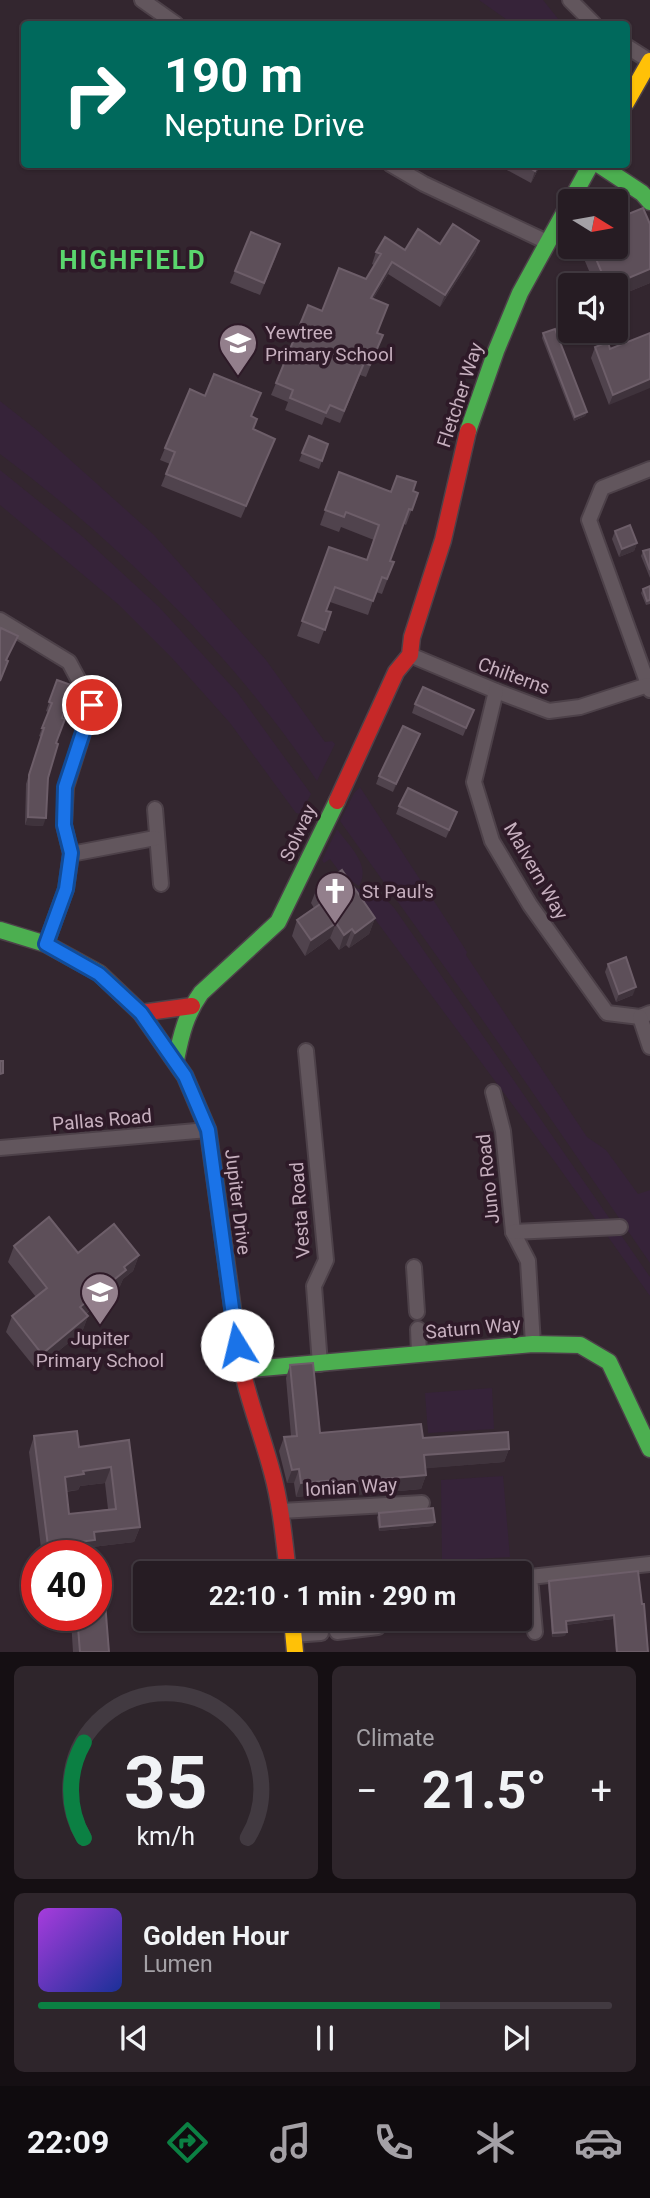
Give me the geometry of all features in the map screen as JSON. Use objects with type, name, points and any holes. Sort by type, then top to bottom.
[{"type":"street","points":[[142,0],[172,21]]},
{"type":"street","points":[[570,0],[591,21]]},
{"type":"street","points":[[630,48],[650,61],[630,96]]},
{"type":"street","points":[[397,168],[424,184],[547,242]]},
{"type":"street","name":"Fletcher Way","points":[[410,654],[412,637],[443,540],[470,426],[496,351],[520,293],[590,168]]},
{"type":"street","points":[[604,168],[642,192],[650,202]]},
{"type":"street","points":[[649,687],[589,520],[602,488],[650,469]]},
{"type":"street","points":[[0,620],[69,662],[92,705],[65,787],[64,825],[71,853],[66,889],[46,944]]},
{"type":"street","name":"Chilterns","points":[[410,654],[549,711],[580,707],[649,687]]},
{"type":"street","name":"Solway","points":[[176,1060],[182,1030],[201,993],[278,922],[347,782],[396,672],[410,654]]},
{"type":"street","name":"Malvern Way","points":[[496,691],[474,782],[492,841],[530,905],[607,1013],[645,1015]]},
{"type":"street","points":[[155,809],[155,838],[161,884]]},
{"type":"street","points":[[71,853],[155,838]]},
{"type":"street","name":"Jupiter Drive","points":[[0,930],[46,944],[99,974],[141,1013],[176,1060],[208,1130],[241,1370],[272,1471],[281,1511],[287,1561]]},
{"type":"street","points":[[141,1013],[192,1006]]},
{"type":"street","points":[[645,1015],[650,1047]]},
{"type":"street","name":"Vesta Road","points":[[306,1051],[326,1260],[314,1286],[320,1364]]},
{"type":"street","name":"Juno Road","points":[[494,1092],[503,1131],[513,1232],[528,1261],[533,1344]]},
{"type":"street","name":"Pallas Road","points":[[0,1148],[208,1130]]},
{"type":"street","points":[[513,1232],[620,1227]]},
{"type":"street","points":[[414,1267],[417,1312]]},
{"type":"street","points":[[418,1329],[419,1354]]},
{"type":"street","name":"Saturn Way","points":[[241,1370],[533,1344],[580,1345],[609,1362],[650,1449]]},
{"type":"street","name":"Ionian Way","points":[[281,1511],[422,1503]]},
{"type":"street","points":[[535,1632],[530,1577],[650,1564]]},
{"type":"street","points":[[293,1631],[295,1652]]},
{"type":"street","points":[[312,1631],[321,1633]]},
{"type":"street","points":[[337,1632],[345,1631]]},
{"type":"shaded area","points":[[479,0],[543,0],[559,20],[558,21],[509,21]]},
{"type":"shaded area","points":[[0,401],[38,431],[154,535],[266,660],[325,742],[332,741],[335,744],[317,781],[250,690],[172,604],[88,525],[0,454]]},
{"type":"shaded area","points":[[0,470],[83,537],[159,607],[237,692],[311,794],[300,814],[296,813],[230,723],[172,658],[119,605],[0,505]]},
{"type":"shaded area","points":[[360,787],[467,952],[466,955],[587,1137],[606,1150],[638,1194],[650,1190],[650,1263],[484,1022],[340,821],[354,793]]},
{"type":"shaded area","points":[[337,829],[361,863],[363,870],[359,886],[342,875],[330,859],[324,863],[322,860]]},
{"type":"shaded area","points":[[346,880],[358,889],[364,888],[379,893],[395,909],[650,1277],[650,1296],[555,1162]]},
{"type":"shaded area","points":[[492,1388],[494,1429],[428,1433],[425,1393]]},
{"type":"shaded area","points":[[503,1476],[510,1557],[442,1561],[441,1480]]},
{"type":"building","points":[[643,208],[650,224],[650,269],[628,278],[628,273],[602,273],[596,259],[628,259],[628,214]]},
{"type":"building","points":[[453,224],[479,241],[445,295],[392,262],[371,298],[388,305],[377,333],[383,335],[370,365],[364,363],[344,411],[330,405],[326,413],[290,398],[293,390],[276,383],[308,305],[322,311],[339,268],[366,279],[381,254],[376,252],[385,237],[405,250],[418,229],[440,244]]},
{"type":"building","points":[[251,232],[280,244],[264,283],[235,271]]},
{"type":"building","points":[[555,329],[558,343],[560,343],[587,412],[575,417],[543,333]]},
{"type":"building","points":[[650,333],[650,379],[613,395],[595,347],[608,343],[610,349]]},
{"type":"building","points":[[214,374],[261,393],[251,416],[257,419],[253,429],[275,439],[246,506],[166,474],[175,452],[165,448],[190,389],[205,396]]},
{"type":"building","points":[[309,436],[328,444],[322,461],[302,453]]},
{"type":"building","points":[[339,472],[391,492],[397,476],[416,482],[413,491],[418,493],[412,510],[409,509],[390,561],[394,562],[387,579],[382,577],[373,601],[335,587],[326,611],[331,612],[325,630],[302,621],[329,547],[367,560],[379,525],[346,512],[344,517],[325,510]]},
{"type":"building","points":[[630,525],[637,543],[622,549],[615,531]]},
{"type":"building","points":[[650,549],[650,570],[643,551]]},
{"type":"building","points":[[650,586],[650,600],[647,601],[643,589]]},
{"type":"building","points":[[1,628],[18,636],[6,660],[8,661],[0,681],[0,631]]},
{"type":"building","points":[[57,680],[74,686],[62,718],[65,719],[48,778],[46,818],[28,817],[29,775]]},
{"type":"building","points":[[423,687],[474,710],[466,728],[415,704]]},
{"type":"building","points":[[403,726],[420,734],[396,784],[379,776]]},
{"type":"building","points":[[408,788],[457,812],[449,830],[399,806]]},
{"type":"building","points":[[342,870],[375,918],[355,933],[352,929],[344,935],[336,923],[311,940],[297,920],[326,900],[317,888]]},
{"type":"building","points":[[626,957],[636,987],[619,994],[608,964]]},
{"type":"building","points":[[0,1061],[3,1061],[3,1073],[0,1074]]},
{"type":"building","points":[[49,1217],[78,1253],[114,1224],[139,1255],[124,1267],[126,1270],[80,1307],[88,1316],[42,1354],[12,1316],[47,1288],[14,1246]]},
{"type":"building","points":[[313,1363],[320,1433],[421,1424],[423,1438],[508,1432],[509,1449],[424,1455],[426,1475],[336,1483],[336,1480],[301,1483],[299,1469],[292,1470],[284,1437],[297,1436],[290,1365]]},
{"type":"building","points":[[77,1431],[79,1447],[129,1440],[140,1527],[94,1532],[95,1540],[47,1540],[34,1436]],"holes":[[[111,1467],[116,1509],[69,1514],[65,1477]]]},
{"type":"building","points":[[433,1508],[435,1522],[380,1527],[379,1513]]},
{"type":"building","points":[[638,1571],[648,1652],[617,1652],[614,1615],[566,1621],[567,1632],[553,1633],[549,1581]]},
{"type":"building","points":[[78,1631],[107,1631],[109,1652],[80,1652]]},
{"type":"traffic: fast","points":[[468,431],[520,293],[589,168]]},
{"type":"traffic: fast","points":[[604,168],[642,193],[650,202]]},
{"type":"traffic: fast","points":[[176,1060],[191,1009],[201,993],[278,922],[337,801]]},
{"type":"traffic: fast","points":[[0,930],[46,944],[99,973],[141,1013],[185,1076],[208,1130],[238,1347]]},
{"type":"traffic: fast","points":[[241,1370],[533,1344],[580,1345],[609,1362],[650,1449]]},
{"type":"traffic: slow","points":[[630,96],[650,61]]},
{"type":"traffic: slow","points":[[293,1631],[295,1652]]},
{"type":"traffic: jam","points":[[337,801],[396,672],[410,655],[412,637],[443,540],[468,431]]},
{"type":"traffic: jam","points":[[141,1013],[192,1006]]},
{"type":"traffic: jam","points":[[238,1347],[248,1394],[275,1484],[287,1561]]},
{"type":"place","name":"Yewtree Primary School","points":[[238,377]]},
{"type":"place","name":"St Paul's","points":[[335,925]]},
{"type":"place","name":"Jupiter Primary School","points":[[100,1326]]},
{"type":"district","name":"HIGHFIELD","points":[[133,260]]},
{"type":"route","points":[[92,705],[65,787],[64,825],[71,853],[66,889],[46,944],[99,974],[141,1013],[185,1076],[208,1130],[237,1345]]}]
